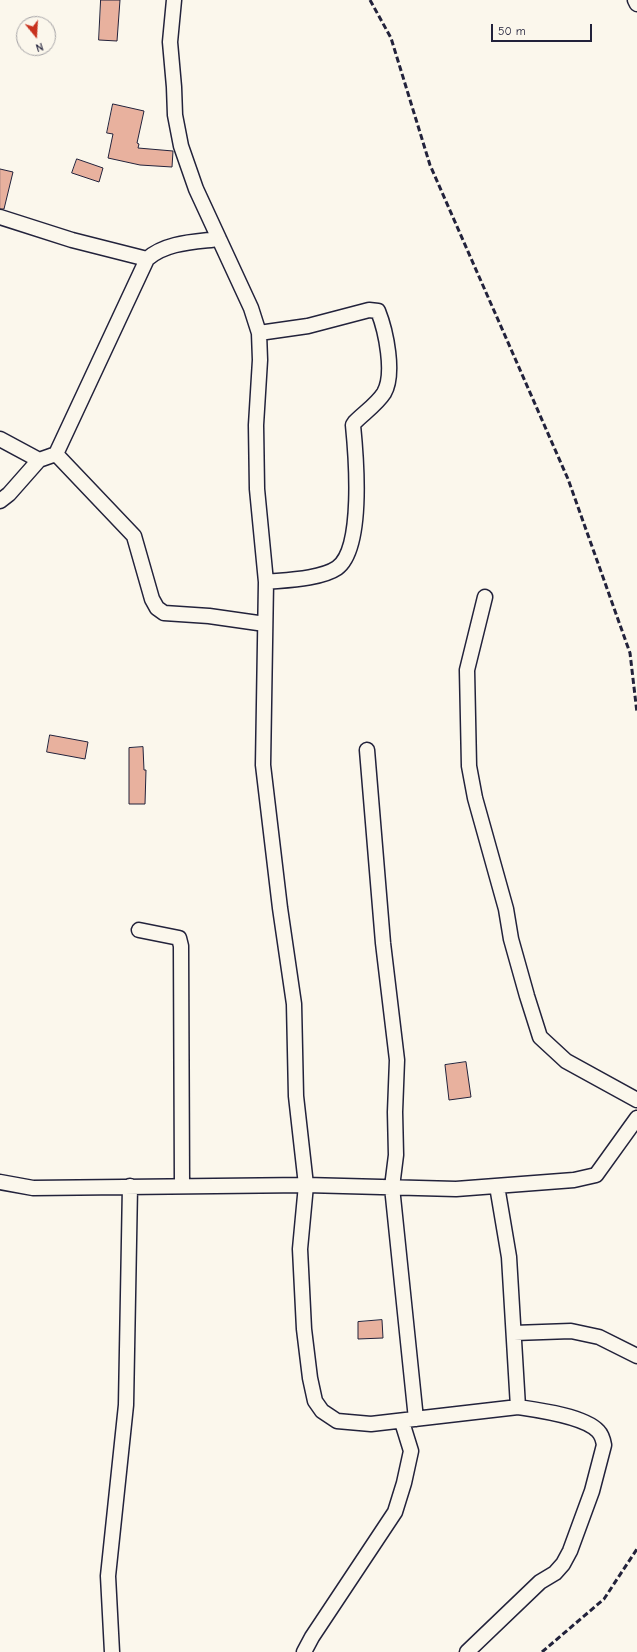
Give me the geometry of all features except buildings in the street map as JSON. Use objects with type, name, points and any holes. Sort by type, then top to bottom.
[{"type":"street","points":[[174,0],[170,42],[175,116],[181,146],[196,189],[251,308],[259,333],[260,360],[256,425],[257,489],[266,582],[263,765],[280,908],[294,1004],[296,1096],[306,1185],[300,1256],[304,1329],[310,1378],[315,1401],[322,1411],[337,1421],[371,1424],[518,1407],[560,1414],[589,1424],[598,1430],[603,1437],[604,1445],[592,1491],[572,1545],[563,1564],[555,1572],[540,1582],[467,1652]]},
{"type":"street","points":[[635,0],[637,4]]},
{"type":"street","points":[[0,217],[72,240],[147,259]]},
{"type":"street","points":[[0,501],[9,494],[39,460],[56,454],[147,259],[155,252],[180,244],[219,239]]},
{"type":"street","points":[[259,333],[308,326],[370,310],[378,311],[382,322],[390,369],[388,384],[383,394],[353,425],[357,500],[355,531],[346,557],[338,568],[321,575],[292,580],[266,582]]},
{"type":"street","points":[[0,439],[39,460]]},
{"type":"street","points":[[56,454],[134,536],[152,599],[157,608],[164,613],[209,616],[265,624]]},
{"type":"street","points":[[485,597],[467,670],[470,766],[474,798],[506,909],[511,939],[527,996],[540,1037],[550,1047],[566,1061],[637,1100]]},
{"type":"street","points":[[304,1652],[316,1631],[395,1512],[404,1483],[411,1450],[392,1187],[396,1155],[395,1112],[398,1060],[384,943],[367,750]]},
{"type":"street","points":[[139,930],[179,938],[181,946],[182,1185]]},
{"type":"street","points":[[0,1182],[33,1188],[182,1185],[306,1185],[456,1189],[574,1180],[596,1175],[637,1118]]},
{"type":"street","points":[[112,1652],[108,1576],[126,1405],[130,1186]]},
{"type":"street","points":[[497,1186],[509,1257],[518,1407]]},
{"type":"street","points":[[514,1333],[571,1332],[599,1337],[637,1356]]},
{"type":"railway","points":[[370,0],[391,38],[430,165],[568,479],[630,653],[637,713]]},
{"type":"railway","points":[[542,1652],[604,1599],[637,1549]]}]
